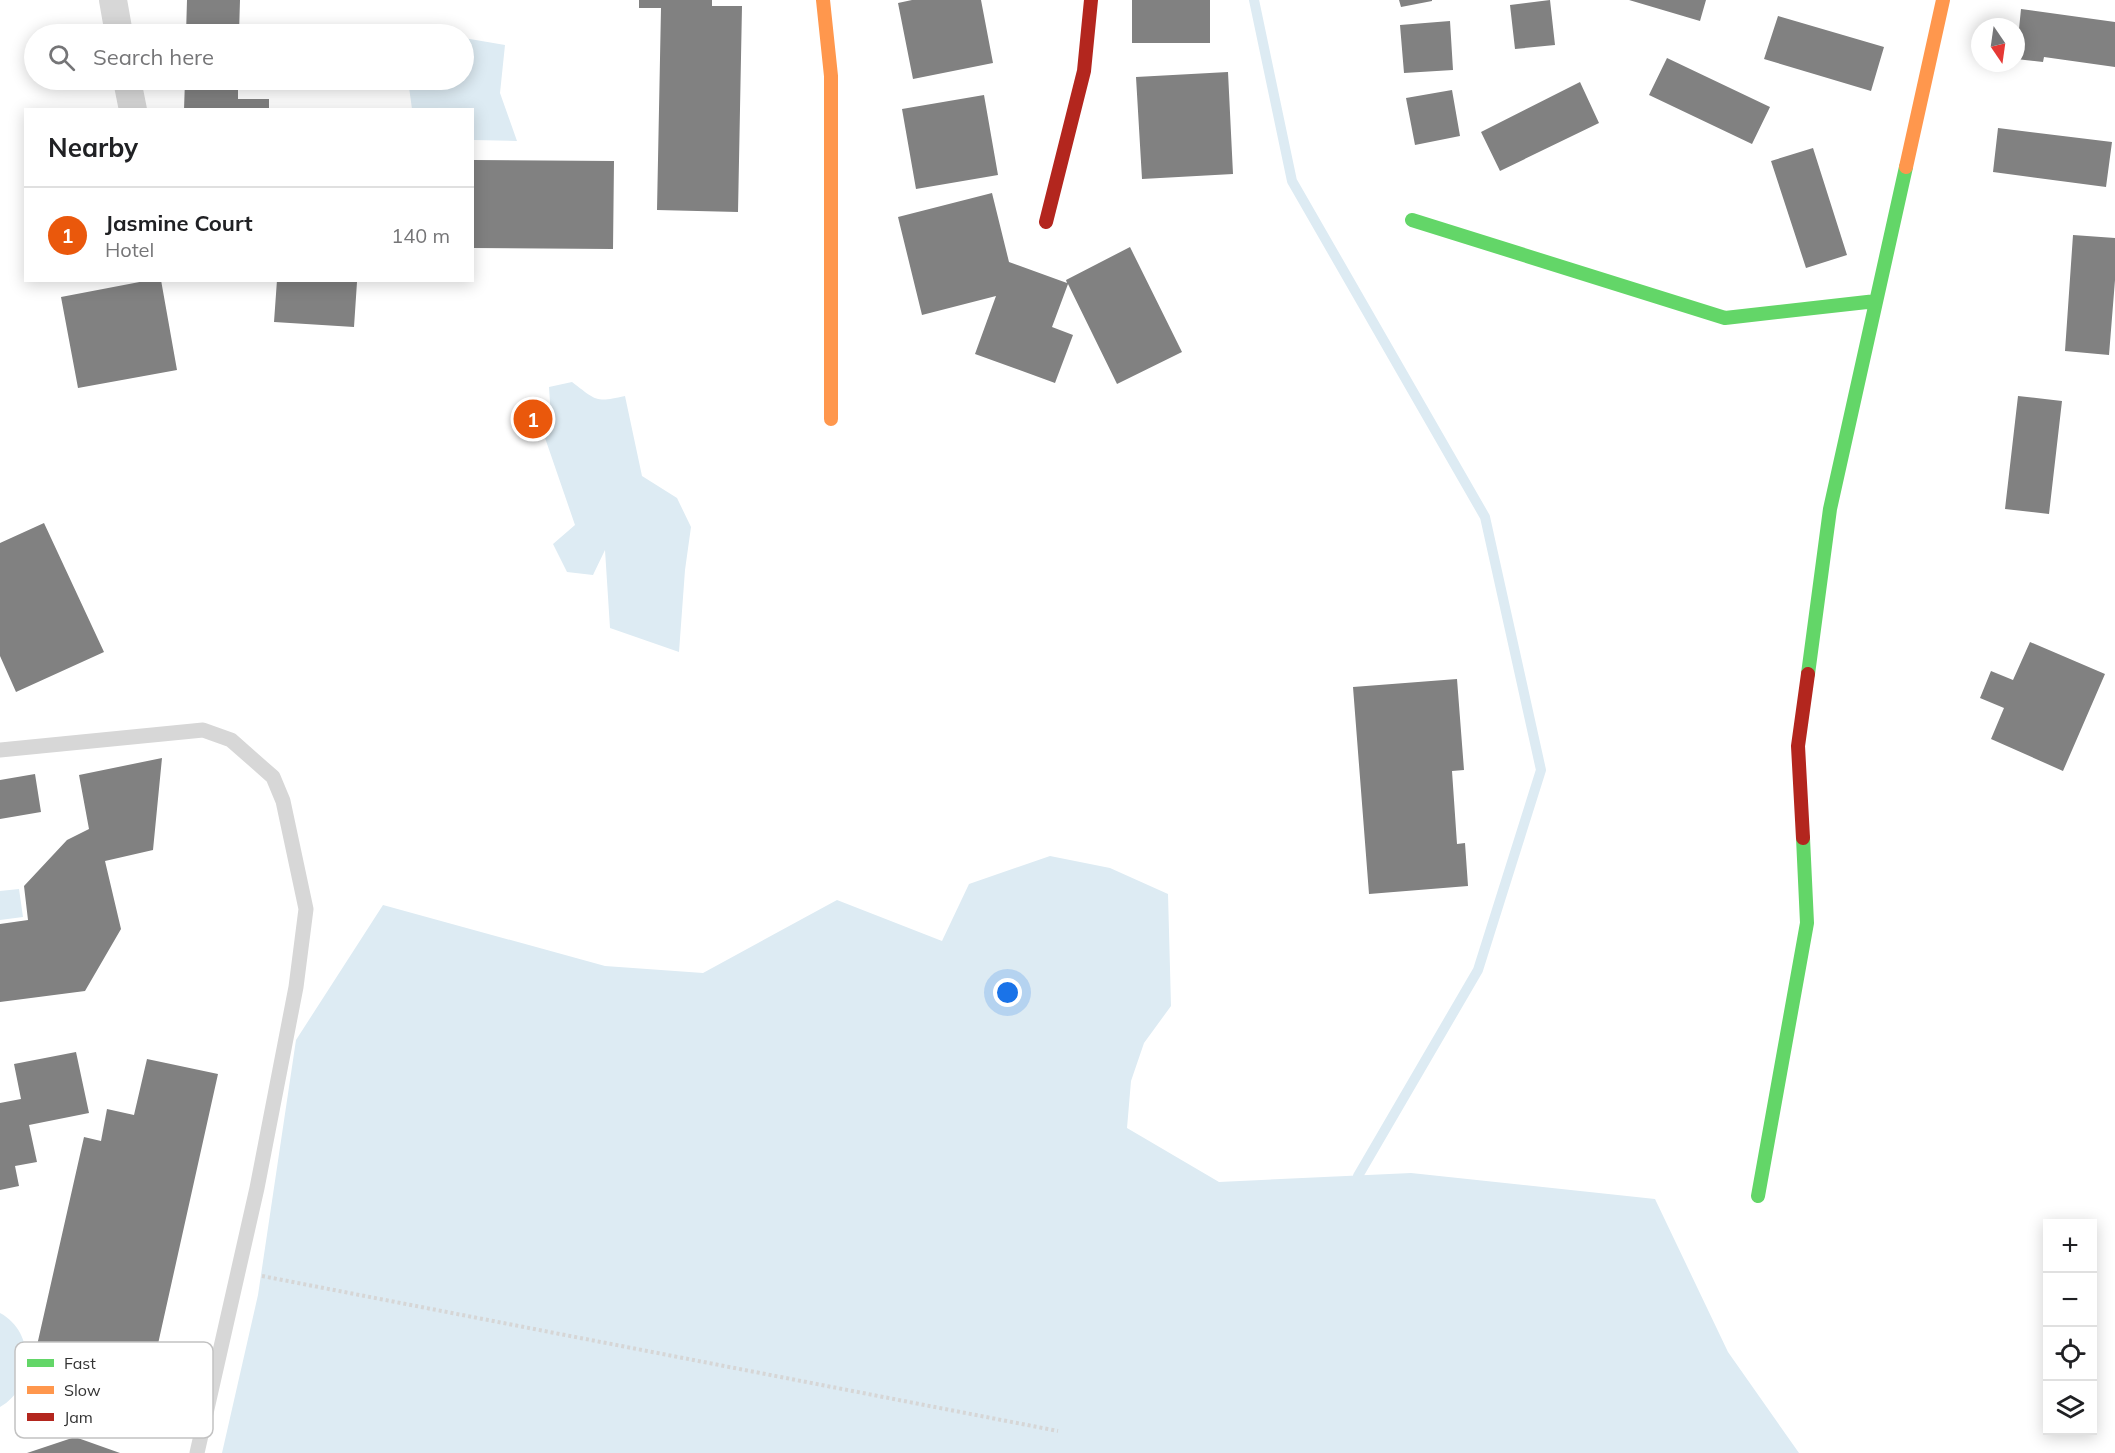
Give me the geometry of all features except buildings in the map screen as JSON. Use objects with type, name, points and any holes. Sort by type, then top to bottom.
[{"type":"street","points":[[113,0],[117,24]]},
{"type":"street","points":[[823,0],[831,76],[831,419]]},
{"type":"street","points":[[1046,222],[1084,71],[1091,0]]},
{"type":"street","points":[[1758,1196],[1807,923],[1798,746],[1830,509],[1943,0]]},
{"type":"street","points":[[129,90],[133,108]]},
{"type":"street","points":[[1412,220],[1725,318],[1876,301]]},
{"type":"lane","points":[[0,750],[203,730],[231,740],[265,769],[273,777],[282,801],[306,909],[296,987],[257,1188],[213,1382]]},
{"type":"lane","points":[[197,1453],[200,1438]]},
{"type":"path","points":[[261,1276],[1058,1431]]},
{"type":"shaded area","points":[[474,40],[505,45],[500,93],[517,141],[474,140],[474,108],[412,108],[409,90],[474,90]]},
{"type":"shaded area","points":[[572,382],[596,398],[625,396],[642,476],[677,498],[691,527],[685,570],[679,652],[610,628],[605,550],[593,575],[567,572],[553,544],[575,525],[544,435],[551,418],[549,387]]},
{"type":"shaded area","points":[[1050,856],[1110,868],[1168,894],[1171,1006],[1144,1043],[1131,1081],[1127,1128],[1219,1182],[1411,1173],[1655,1199],[1728,1352],[1799,1453],[222,1453],[258,1295],[296,1040],[383,905],[605,966],[703,973],[837,900],[942,941],[969,884]]},
{"type":"shaded area","points":[[19,889],[23,917],[0,920],[0,891]]},
{"type":"shaded area","points":[[0,1313],[12,1322],[23,1342],[15,1342],[15,1394],[0,1407]]},
{"type":"waterway","points":[[1254,0],[1292,181],[1485,517],[1541,770],[1478,970],[1358,1176]]},
{"type":"traffic: fast","points":[[1808,674],[1830,509],[1906,167]]},
{"type":"traffic: fast","points":[[1412,220],[1725,318],[1876,301]]},
{"type":"traffic: fast","points":[[1758,1196],[1807,923],[1803,838]]},
{"type":"traffic: slow","points":[[823,0],[831,76],[831,419]]},
{"type":"traffic: slow","points":[[1906,167],[1943,0]]},
{"type":"traffic: jam","points":[[1046,222],[1084,71],[1091,0]]},
{"type":"traffic: jam","points":[[1803,838],[1798,746],[1808,674]]},
{"type":"place","name":"Jasmine Court","points":[[533,419]]}]
